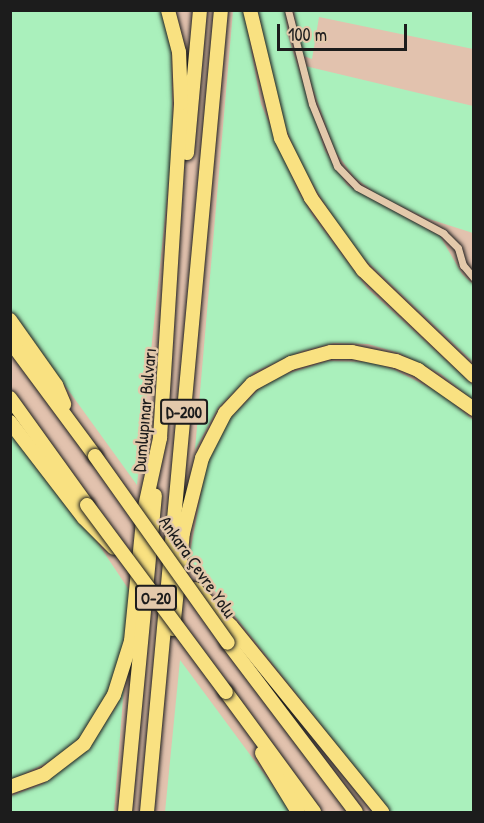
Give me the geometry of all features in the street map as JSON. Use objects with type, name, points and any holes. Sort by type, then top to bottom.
[{"type":"highway","points":[[10,787],[45,774],[68,758],[96,728],[114,695],[131,641],[144,511],[160,438],[181,103],[179,52],[168,10]]},
{"type":"highway","name":"Dumlupınar Bulvarı","points":[[125,813],[200,10]]},
{"type":"highway","name":"D-200","points":[[148,813],[221,10]]},
{"type":"highway","points":[[250,10],[281,138],[311,198],[363,270],[474,376]]},
{"type":"highway","points":[[10,320],[56,385],[76,431]]},
{"type":"highway","name":"Ankara Çevre Yolu","points":[[10,341],[187,582],[228,643],[356,813]]},
{"type":"highway","points":[[148,813],[183,533],[202,458],[225,413],[238,397],[271,371],[311,356],[352,352],[396,361],[418,370],[474,409]]},
{"type":"highway","name":"O-20","points":[[10,398],[85,512],[133,567],[314,813]]},
{"type":"highway","points":[[10,422],[85,512]]},
{"type":"highway","points":[[187,582],[231,626],[382,813]]},
{"type":"highway","points":[[226,692],[298,813]]},
{"type":"street","points":[[288,10],[312,104],[337,166],[357,187],[442,233],[458,248],[463,265],[474,278]]},
{"type":"green space","points":[[10,11],[162,11],[171,37],[173,141],[137,485],[11,311]]},
{"type":"green space","points":[[233,11],[244,11],[261,104],[298,191],[313,216],[367,288],[473,385],[473,400],[441,374],[399,353],[368,344],[334,343],[302,351],[254,372],[218,408],[195,450]]},
{"type":"green space","points":[[258,11],[285,11],[288,36],[325,151],[347,185],[440,236],[462,274],[473,284],[473,362],[355,250],[323,201],[300,163],[280,113]]},
{"type":"green space","points":[[294,11],[473,11],[473,49],[319,17],[312,59],[301,55]]},
{"type":"green space","points":[[305,66],[473,106],[473,233],[426,218],[378,195],[354,177],[335,151]]},
{"type":"green space","points":[[328,361],[371,362],[395,370],[442,394],[473,420],[473,812],[390,812],[189,558],[209,451],[224,424],[260,388],[283,375]]},
{"type":"green space","points":[[10,430],[87,527],[131,593],[119,673],[89,728],[61,756],[11,780]]},
{"type":"green space","points":[[180,660],[271,783],[292,812],[165,812]]},
{"type":"green space","points":[[124,686],[114,812],[11,812],[11,796],[43,784],[86,750],[116,707]]}]
